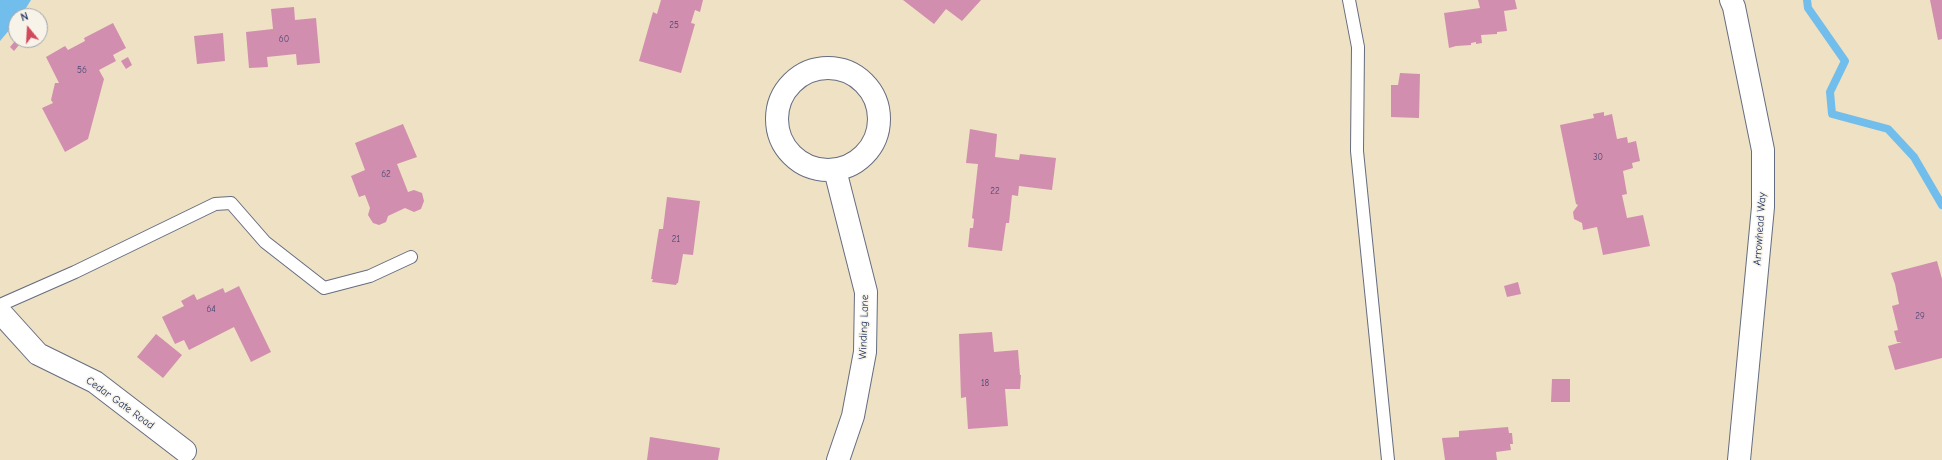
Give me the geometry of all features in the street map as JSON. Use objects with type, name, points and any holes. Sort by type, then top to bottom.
[{"type":"street","name":"Arrowhead Way","points":[[1731,0],[1734,7],[1763,150],[1763,207],[1739,460]]},
{"type":"street","points":[[822,68],[842,69],[860,78],[873,93],[880,113],[878,133],[869,150],[854,164],[835,170],[815,169],[797,160],[783,144],[777,126],[779,106],[788,88],[803,74],[822,68]]},
{"type":"street","name":"Winding Lane","points":[[835,170],[866,292],[865,352],[853,416],[838,460]]},
{"type":"street","name":"Cedar Gate Road","points":[[0,312],[38,354],[95,382],[184,451]]},
{"type":"lane","points":[[1349,0],[1358,47],[1357,151],[1388,460]]},
{"type":"lane","points":[[0,305],[75,272],[215,204],[231,203],[264,242],[324,288],[370,276],[411,257]]},
{"type":"water","points":[[0,0],[31,0],[26,8],[8,8],[8,32],[0,41]]},
{"type":"building","points":[[661,0],[703,0],[700,12],[695,10],[691,23],[695,24],[681,73],[639,61],[653,12],[657,14]]},
{"type":"building","points":[[903,0],[981,0],[962,21],[946,9],[934,24]]},
{"type":"building","points":[[1478,0],[1515,0],[1517,9],[1504,11],[1507,31],[1497,32],[1497,34],[1481,35],[1482,43],[1476,44],[1476,42],[1471,43],[1471,45],[1449,48],[1444,13],[1480,8]]},
{"type":"building","points":[[1930,0],[1942,0],[1942,39],[1938,40]]},
{"type":"building","points":[[294,7],[295,20],[316,18],[320,63],[297,65],[296,54],[267,57],[268,67],[249,68],[246,32],[273,29],[271,9]]},
{"type":"building","points":[[113,23],[126,48],[113,55],[116,61],[99,70],[104,79],[88,139],[65,152],[42,108],[53,103],[51,100],[55,83],[59,83],[46,57],[65,46],[68,50],[85,41],[84,38]]},
{"type":"building","points":[[223,33],[225,61],[197,64],[194,36]]},
{"type":"building","points":[[128,57],[132,65],[126,69],[121,61]]},
{"type":"building","points":[[1400,73],[1420,74],[1419,118],[1391,117],[1391,85],[1398,85]]},
{"type":"building","points":[[1604,112],[1604,116],[1612,114],[1617,139],[1627,137],[1628,143],[1636,141],[1640,161],[1632,163],[1633,168],[1623,171],[1627,194],[1622,195],[1627,218],[1643,215],[1650,246],[1603,255],[1597,227],[1583,230],[1582,223],[1574,219],[1573,212],[1578,205],[1576,204],[1560,125],[1594,118],[1593,114]]},
{"type":"building","points":[[403,124],[417,157],[397,164],[408,192],[414,190],[422,193],[424,201],[421,209],[414,212],[405,208],[388,216],[386,222],[379,225],[373,223],[368,215],[370,208],[365,195],[359,197],[351,176],[365,170],[355,143]]},
{"type":"building","points":[[970,129],[997,134],[995,157],[1019,160],[1020,154],[1056,158],[1052,190],[1019,186],[1018,196],[1012,195],[1009,223],[1006,223],[1002,251],[968,247],[970,228],[973,228],[974,219],[972,218],[978,164],[966,163]]},
{"type":"building","points":[[667,197],[700,201],[693,255],[683,254],[678,283],[676,285],[652,282],[653,279],[651,279],[659,229],[663,229]]},
{"type":"building","points":[[1937,261],[1942,279],[1942,358],[1895,370],[1888,346],[1902,342],[1897,342],[1894,331],[1898,330],[1892,306],[1899,304],[1891,273]]},
{"type":"building","points":[[1518,282],[1521,294],[1507,297],[1504,286]]},
{"type":"building","points":[[239,286],[271,352],[251,362],[234,327],[189,350],[184,340],[175,344],[162,317],[184,306],[181,301],[194,294],[197,300],[223,288],[225,293]]},
{"type":"building","points":[[992,332],[994,352],[1018,350],[1021,375],[1020,389],[1005,389],[1008,426],[968,429],[966,397],[961,398],[959,334]]},
{"type":"building","points":[[156,334],[182,355],[163,378],[137,357]]},
{"type":"building","points":[[1552,379],[1570,379],[1570,402],[1551,402]]},
{"type":"building","points":[[1508,427],[1509,433],[1512,433],[1513,444],[1510,444],[1511,450],[1496,452],[1497,460],[1445,460],[1442,438],[1459,437],[1459,431]]},
{"type":"building","points":[[650,437],[720,448],[718,460],[647,460]]},
{"type":"waterway","points":[[1807,0],[1808,8],[1845,61],[1830,92],[1832,114],[1888,129],[1914,157],[1942,205]]}]
